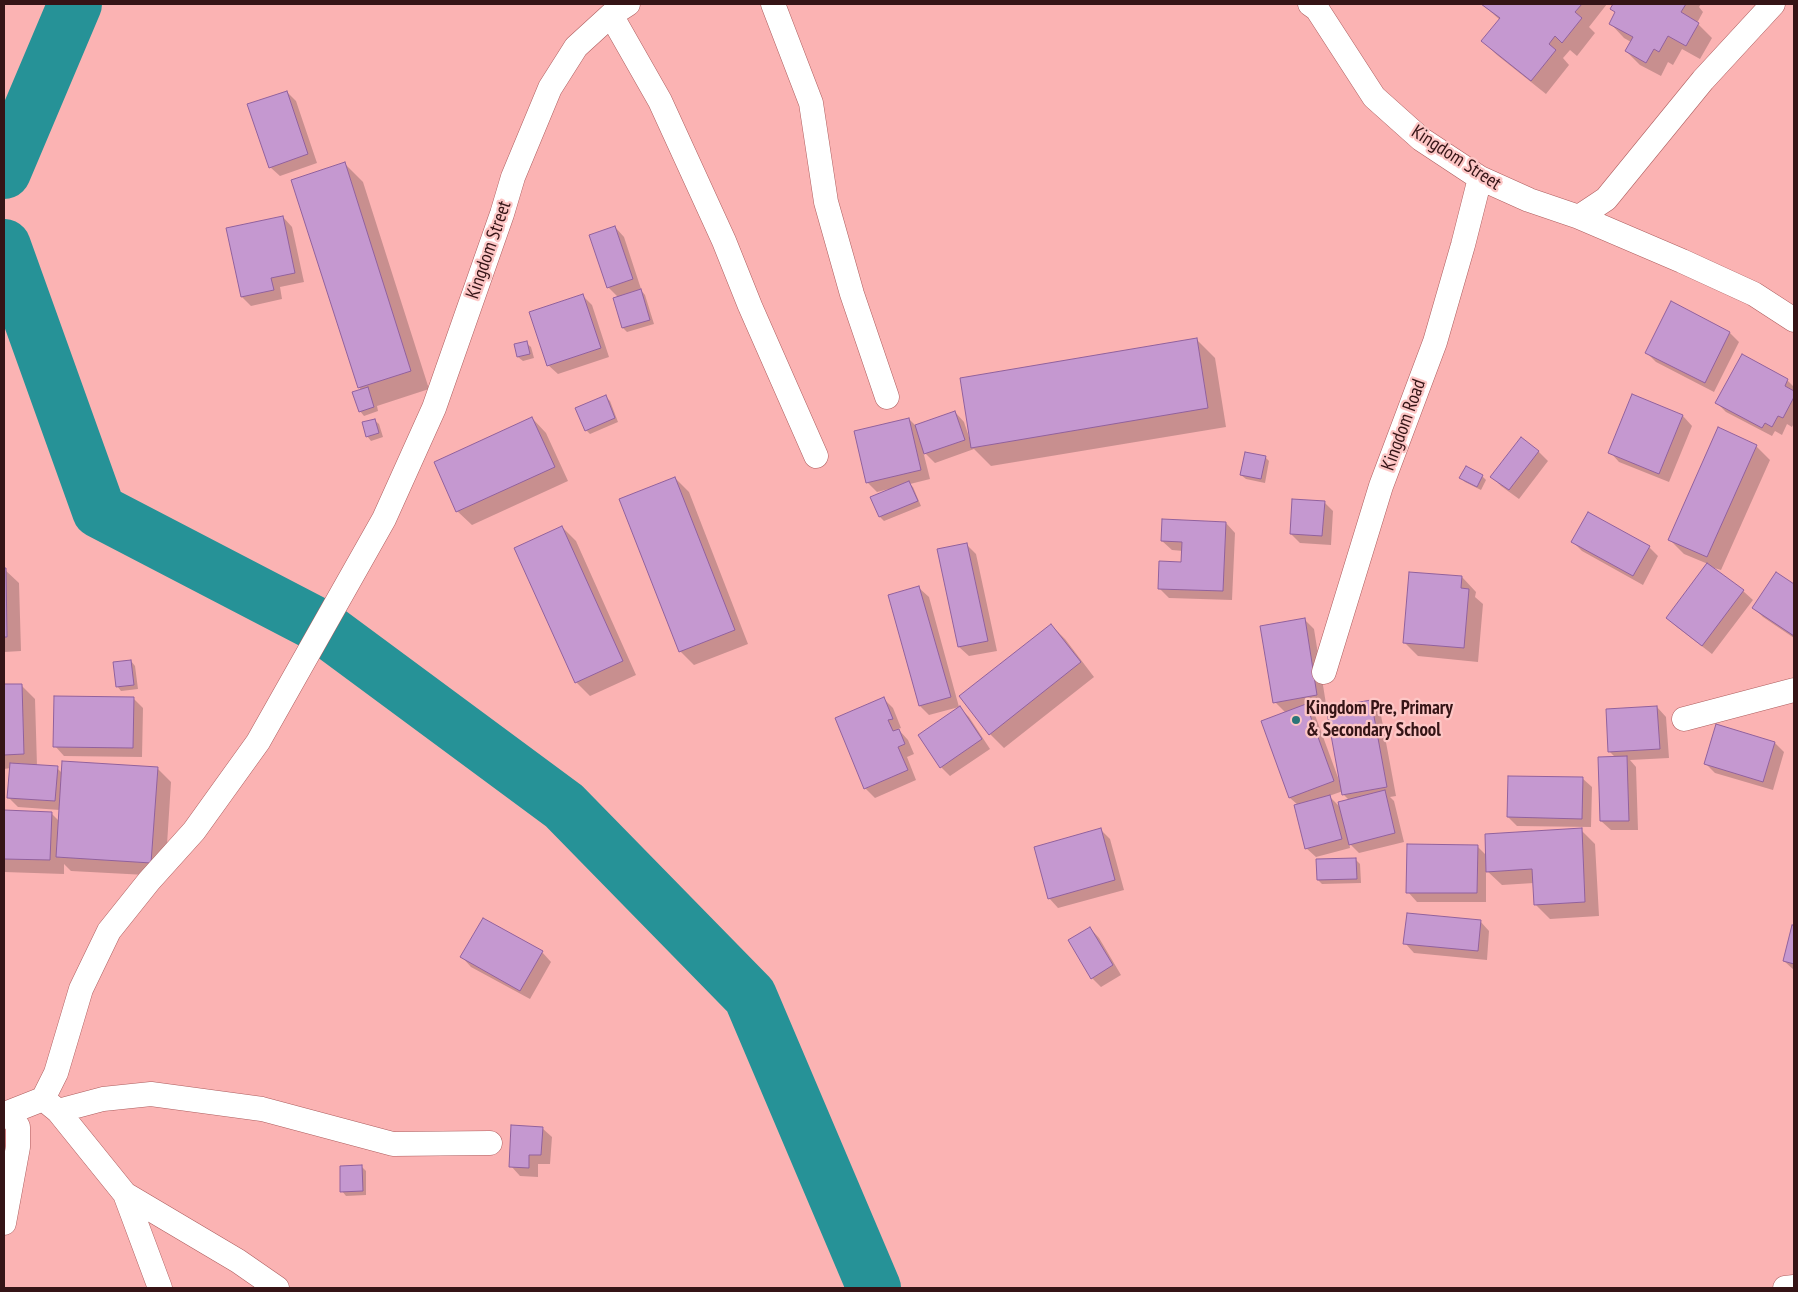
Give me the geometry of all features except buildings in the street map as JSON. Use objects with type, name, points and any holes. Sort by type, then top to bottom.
[{"type":"street","points":[[773,4],[811,103],[826,202],[852,294],[887,397]]},
{"type":"street","name":"Kingdom Street","points":[[1310,4],[1317,8],[1374,97],[1421,140],[1480,178],[1529,200],[1579,216],[1682,260],[1754,294],[1794,320]]},
{"type":"street","points":[[1579,216],[1606,200],[1703,80],[1773,4]]},
{"type":"street","points":[[620,9],[724,241],[750,306],[816,456]]},
{"type":"street","name":"Kingdom Street","points":[[50,1105],[56,1073],[81,989],[109,931],[149,881],[194,831],[258,742],[384,519],[434,408],[513,178],[550,88],[576,47],[620,9]]},
{"type":"street","name":"Kingdom Road","points":[[1324,672],[1381,486],[1435,342],[1480,178]]},
{"type":"street","points":[[1684,719],[1794,690]]},
{"type":"street","points":[[4,1223],[18,1147],[18,1127],[7,1111],[152,1094],[262,1108],[393,1144],[490,1143]]},
{"type":"street","points":[[50,1105],[125,1194],[238,1261],[277,1288]]},
{"type":"street","points":[[125,1194],[160,1288]]},
{"type":"street","points":[[1785,1288],[1794,1287]]},
{"type":"waterway","points":[[4,172],[75,4]]},
{"type":"waterway","points":[[4,246],[99,511],[322,627],[564,806],[750,996],[874,1288]]},
{"type":"place","name":"Kingdom Pre, Primary & Secondary School","points":[[1296,720]]}]
